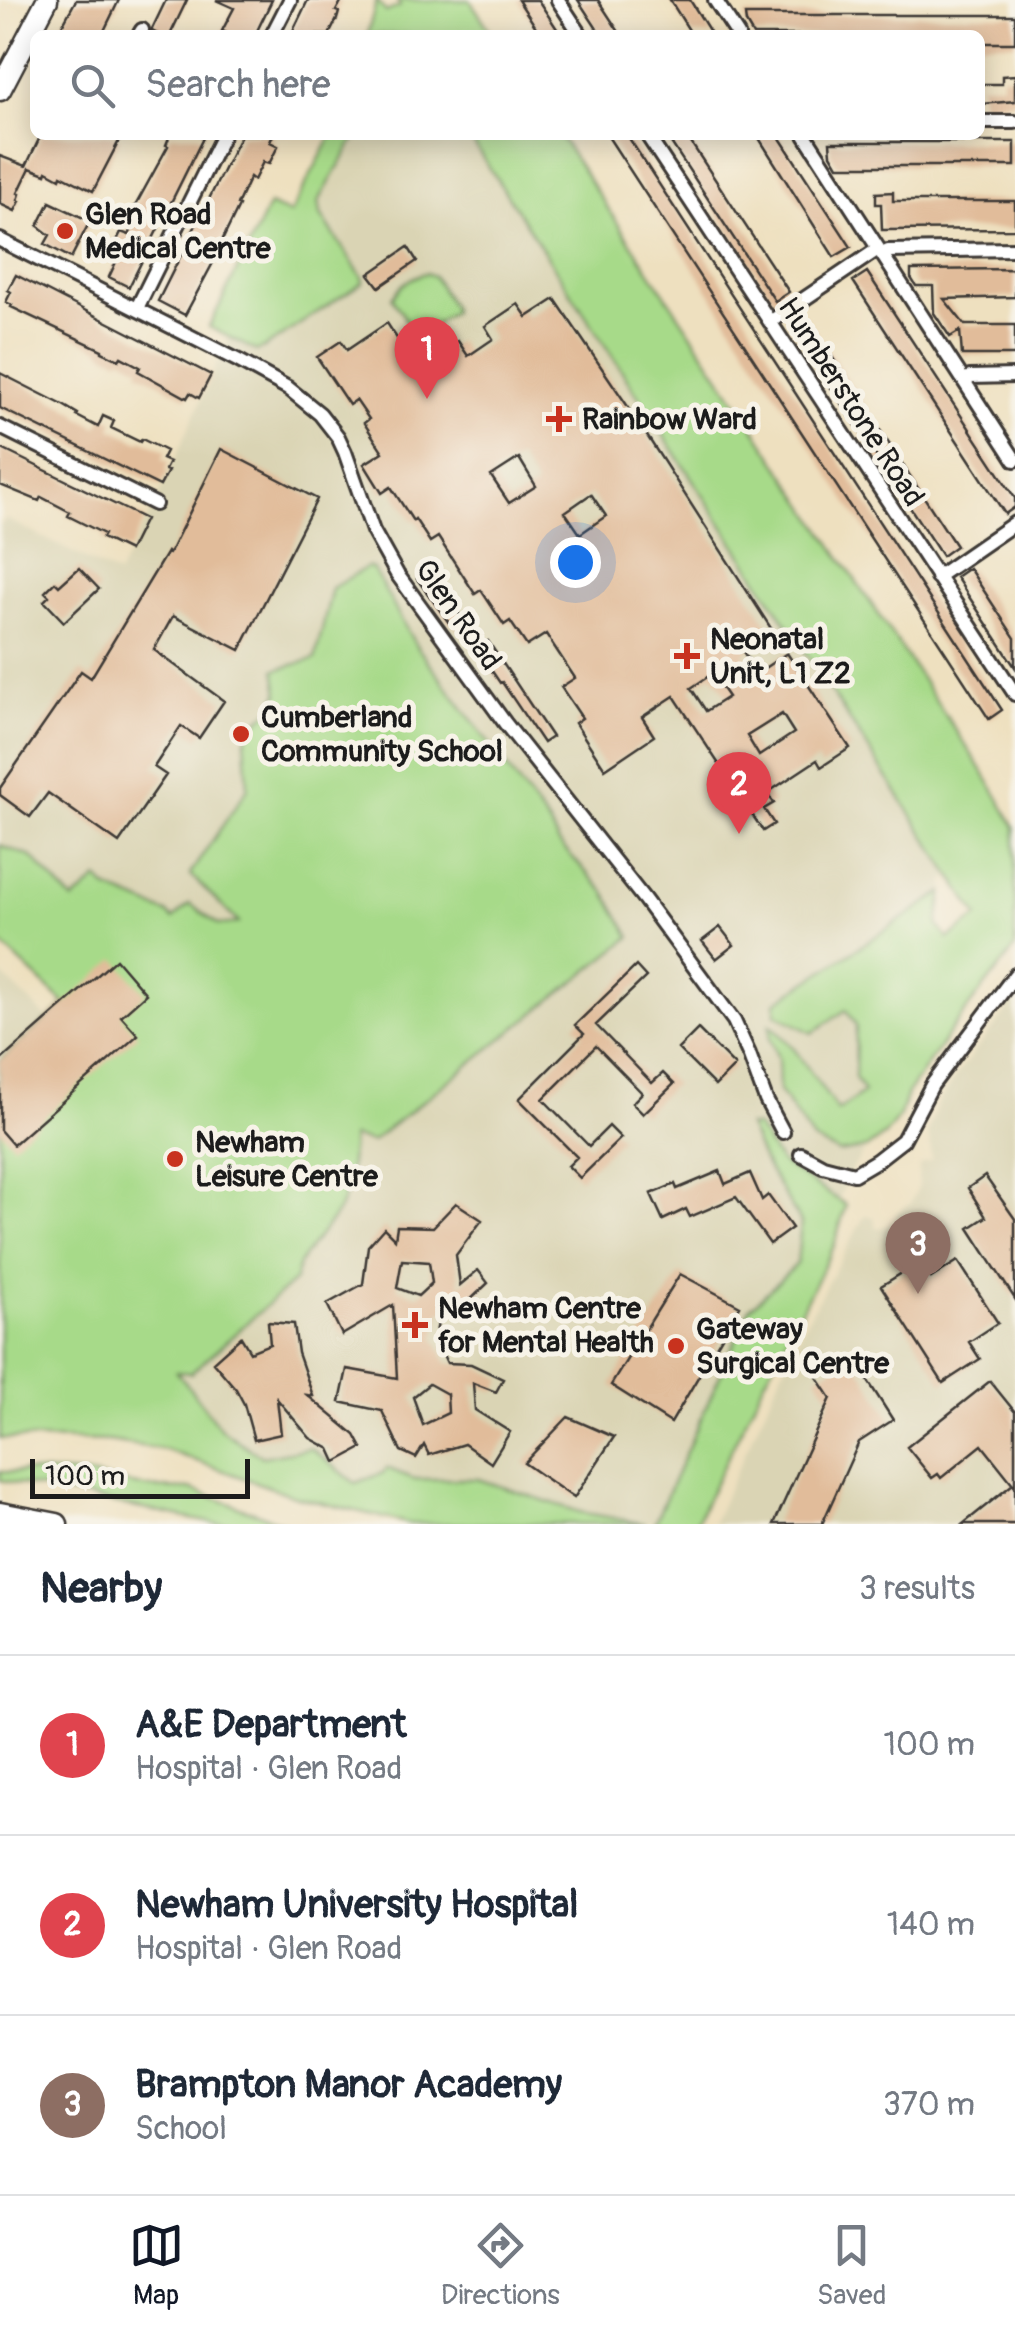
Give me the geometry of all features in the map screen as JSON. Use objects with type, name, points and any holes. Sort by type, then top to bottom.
[{"type":"main road","points":[[36,30],[47,0]]},
{"type":"main road","points":[[0,90],[30,41]]},
{"type":"main road","points":[[0,1513],[57,1524]]},
{"type":"street","points":[[275,30],[290,0]]},
{"type":"street","points":[[558,0],[578,30]]},
{"type":"street","points":[[716,0],[735,30]]},
{"type":"street","points":[[985,122],[1015,122]]},
{"type":"street","points":[[137,308],[221,140]]},
{"type":"street","name":"Humberstone Road","points":[[650,140],[1015,694]]},
{"type":"street","points":[[808,140],[1015,460]]},
{"type":"street","name":"Glen Road","points":[[0,240],[239,360],[288,388],[330,425],[345,452],[373,532],[397,574],[505,723],[734,1021],[783,1132]]},
{"type":"street","points":[[770,322],[880,252],[1015,249]]},
{"type":"street","points":[[964,380],[1015,376]]},
{"type":"street","points":[[0,428],[155,504]]},
{"type":"street","points":[[936,577],[1015,523]]},
{"type":"street","points":[[801,1154],[823,1166],[854,1174],[904,1140],[932,1085],[1015,976]]},
{"type":"shaded area","points":[[354,140],[471,140],[951,876],[945,881],[938,925],[949,939],[978,917],[952,1029],[907,1094],[900,1116],[885,1135],[867,1148],[850,1172],[821,1242],[751,1308],[654,1524],[580,1512],[478,1479],[414,1479],[388,1468],[355,1483],[311,1448],[262,1457],[222,1430],[176,1371],[296,1266],[322,1235],[304,1029],[167,913],[106,888],[73,902],[33,857],[0,844],[0,525],[6,519],[118,575],[155,504],[226,344],[227,335],[209,327],[269,205],[290,214],[302,190],[319,201]]},
{"type":"shaded area","points":[[0,973],[48,1019],[0,1061]]},
{"type":"shaded area","points":[[1015,1000],[1015,1524],[712,1524],[801,1331],[865,1215],[874,1217],[876,1228],[898,1224],[896,1213],[910,1204],[918,1188],[919,1165],[932,1160],[928,1131],[937,1105]]},
{"type":"green space","points":[[377,0],[386,12],[400,6],[397,0],[470,0],[490,30],[368,30]]},
{"type":"green space","points":[[329,140],[354,140],[319,201],[321,215],[363,282],[256,351],[209,327],[269,205],[290,214]]},
{"type":"green space","points":[[471,140],[562,140],[984,773],[1015,827],[1015,948],[952,1029],[907,1094],[900,1116],[885,1135],[867,1148],[839,1153],[813,1140],[779,1091],[778,1058],[770,1039],[770,1025],[793,1047],[838,1111],[864,1092],[855,1078],[856,1025],[846,1010],[812,1033],[776,1014],[776,1002],[943,892],[938,925],[948,939],[978,917]]},
{"type":"green space","points":[[426,273],[434,276],[452,312],[423,333],[411,328],[392,298],[407,282]]},
{"type":"green space","points":[[367,567],[373,569],[415,644],[549,824],[559,843],[605,892],[631,937],[371,1142],[352,1137],[348,1182],[340,1207],[301,1261],[295,1280],[191,1373],[177,1372],[222,1430],[262,1457],[311,1448],[355,1483],[387,1468],[414,1479],[478,1479],[580,1512],[646,1524],[411,1524],[297,1497],[166,1450],[109,1441],[0,1438],[0,1061],[65,1004],[0,943],[0,845],[32,857],[73,901],[98,879],[106,888],[173,919],[190,904],[219,925],[239,923],[190,874],[248,788],[245,741],[279,693],[275,670],[315,659],[332,588]]},
{"type":"green space","points":[[748,1126],[757,1127],[780,1162],[846,1205],[834,1246],[695,1524],[654,1524],[750,1308],[797,1264],[801,1223],[762,1159]]},
{"type":"green space","points":[[0,1472],[89,1475],[151,1488],[190,1489],[287,1524],[216,1524],[0,1480]]},
{"type":"building","points":[[76,0],[119,0],[104,30],[60,30]]},
{"type":"building","points":[[166,0],[187,0],[172,30],[152,29]]},
{"type":"building","points":[[216,0],[272,0],[257,30],[223,30],[234,8]]},
{"type":"building","points":[[308,0],[342,0],[332,30],[293,30]]},
{"type":"building","points":[[518,0],[538,0],[558,30],[538,30]]},
{"type":"building","points":[[578,0],[598,0],[618,30],[598,30]]},
{"type":"building","points":[[670,0],[690,0],[709,30],[689,30]]},
{"type":"building","points":[[745,15],[1015,15],[1015,43],[985,43],[985,30],[750,30]]},
{"type":"building","points":[[1015,75],[1015,101],[985,104],[985,84],[1002,84],[1002,76]]},
{"type":"building","points":[[39,140],[119,140],[93,191],[61,175],[60,178],[30,168],[18,193],[20,201],[15,211],[0,204],[0,156],[26,166]]},
{"type":"building","points":[[168,140],[202,140],[129,287],[109,277],[116,262],[108,259],[121,232],[129,235],[140,213],[133,210]]},
{"type":"building","points":[[238,140],[271,140],[278,146],[269,164],[263,162],[254,180],[250,177],[222,246],[185,315],[158,301]]},
{"type":"building","points":[[610,140],[630,140],[1002,710],[989,719]]},
{"type":"building","points":[[669,140],[689,140],[789,292],[775,301]]},
{"type":"building","points":[[760,140],[781,140],[851,247],[834,257]]},
{"type":"building","points":[[830,142],[1015,142],[1015,166],[838,166]]},
{"type":"building","points":[[893,192],[893,201],[1015,201],[1015,229],[882,230],[881,204],[876,204],[876,193]]},
{"type":"building","name":"Glen Road Medical Centre","points":[[50,202],[90,221],[71,258],[45,244],[50,235],[38,226]]},
{"type":"building","points":[[408,247],[417,261],[379,287],[369,274]]},
{"type":"building","points":[[1015,269],[1015,297],[944,299],[965,325],[1015,325],[1015,355],[962,355],[960,331],[950,337],[934,313],[933,286],[916,286],[911,278],[911,270]]},
{"type":"building","points":[[867,272],[1015,498],[1015,507],[1005,514],[853,281]]},
{"type":"building","points":[[16,275],[211,375],[199,398],[190,393],[187,398],[121,357],[119,360],[11,307],[6,302]]},
{"type":"building","points":[[555,299],[774,633],[744,653],[757,673],[787,653],[850,748],[821,767],[817,760],[767,793],[774,803],[764,809],[774,824],[763,831],[674,696],[642,717],[654,736],[605,769],[575,723],[582,718],[561,687],[575,678],[546,634],[527,646],[510,621],[504,625],[481,590],[475,594],[438,537],[430,542],[391,487],[382,493],[364,464],[383,452],[364,423],[369,419],[356,400],[349,405],[317,357],[341,341],[347,350],[387,323],[422,377],[448,360],[443,352],[458,341],[468,356],[493,339],[485,326],[518,304],[527,317]],"holes":[[[519,458],[536,486],[509,503],[491,476]],[[591,494],[606,516],[580,534],[565,512]],[[712,674],[728,697],[706,711],[691,688]],[[782,714],[794,733],[759,756],[747,736]]]},
{"type":"building","points":[[804,314],[956,546],[942,556],[789,324]]},
{"type":"building","points":[[0,373],[98,427],[103,416],[114,421],[111,428],[166,451],[162,459],[169,462],[165,470],[168,471],[160,486],[0,408]]},
{"type":"building","points":[[0,448],[145,519],[129,551],[102,538],[104,534],[41,497],[39,501],[0,485]]},
{"type":"building","points":[[221,449],[317,499],[240,650],[173,616],[154,650],[224,701],[199,738],[181,726],[154,767],[166,775],[119,843],[48,793],[30,817],[0,795],[0,788],[81,671],[91,678],[169,554]]},
{"type":"building","points":[[79,568],[99,589],[64,622],[44,601],[49,596],[45,592],[55,582],[59,586]]},
{"type":"building","points":[[969,568],[1015,638],[1015,667],[956,577]]},
{"type":"building","points":[[428,571],[466,623],[456,629],[417,579]]},
{"type":"building","points":[[488,641],[552,737],[543,743],[477,649]]},
{"type":"building","points":[[720,927],[734,945],[716,959],[702,941]]},
{"type":"building","points":[[116,959],[146,994],[121,1016],[138,1035],[13,1145],[0,1130],[0,1061]]},
{"type":"building","points":[[636,966],[646,977],[596,1025],[652,1083],[663,1073],[674,1084],[643,1114],[632,1103],[642,1093],[596,1046],[543,1099],[589,1146],[609,1126],[621,1138],[580,1178],[568,1166],[577,1157],[519,1099],[584,1034],[575,1025]]},
{"type":"building","points":[[698,1029],[735,1066],[715,1086],[678,1049]]},
{"type":"building","points":[[720,1171],[725,1184],[750,1173],[762,1200],[768,1195],[792,1228],[770,1244],[736,1197],[690,1217],[686,1209],[663,1220],[651,1194],[675,1184],[677,1189]]},
{"type":"building","points":[[985,1176],[1015,1219],[1015,1299],[969,1228],[986,1217],[968,1188]]},
{"type":"building","name":"Newham Centre for Mental Health","points":[[456,1203],[482,1220],[456,1255],[460,1285],[478,1270],[488,1283],[463,1307],[440,1312],[435,1338],[447,1363],[471,1364],[503,1379],[496,1392],[473,1383],[475,1410],[510,1432],[491,1463],[464,1444],[429,1455],[424,1445],[416,1458],[401,1451],[382,1411],[340,1402],[347,1369],[397,1378],[393,1305],[342,1335],[327,1304],[363,1284],[368,1246],[384,1228],[395,1239],[397,1226],[433,1227]],"holes":[[[402,1260],[429,1262],[432,1283],[418,1296],[397,1288]],[[429,1384],[447,1394],[448,1413],[423,1425],[413,1397]]]},
{"type":"building","points":[[958,1261],[998,1323],[969,1342],[980,1359],[943,1383],[881,1286],[920,1262],[931,1278]]},
{"type":"building","name":"Gateway Surgical Centre","points":[[680,1274],[740,1306],[671,1423],[611,1385]]},
{"type":"building","points":[[268,1322],[294,1324],[298,1353],[313,1396],[307,1395],[355,1435],[362,1448],[336,1462],[330,1449],[310,1438],[277,1399],[281,1434],[254,1440],[244,1404],[213,1362],[241,1337],[250,1352],[270,1344]]},
{"type":"building","points":[[852,1356],[893,1420],[859,1442],[822,1524],[774,1524],[831,1398],[817,1377]]},
{"type":"building","points":[[990,1381],[1015,1412],[1015,1524],[963,1524],[1013,1484],[982,1445],[941,1478],[938,1474],[932,1478],[907,1447]]},
{"type":"building","points":[[568,1417],[614,1437],[574,1498],[524,1463]]},
{"type":"place","name":"Glen Road Medical Centre","points":[[65,231]]},
{"type":"place","name":"A&E Department","points":[[427,399]]},
{"type":"place","name":"Rainbow Ward","points":[[559,419]]},
{"type":"place","name":"Neonatal Unit, L1 Z2","points":[[687,656]]},
{"type":"place","name":"Cumberland Community School","points":[[241,734]]},
{"type":"place","name":"Newham University Hospital","points":[[739,834]]},
{"type":"place","name":"Newham Leisure Centre","points":[[175,1159]]},
{"type":"place","name":"Brampton Manor Academy","points":[[918,1294]]},
{"type":"place","name":"Newham Centre for Mental Health","points":[[415,1325]]},
{"type":"place","name":"Gateway Surgical Centre","points":[[676,1346]]}]
